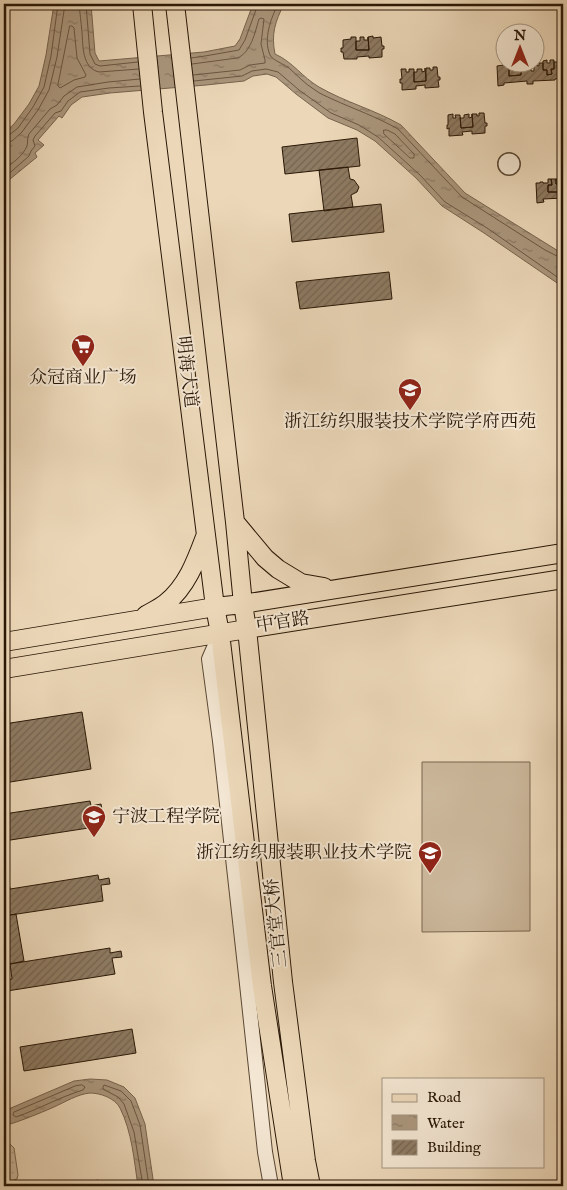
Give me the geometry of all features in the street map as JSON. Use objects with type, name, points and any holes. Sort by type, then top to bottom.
[{"type":"main road","name":"明海大道","points":[[142,4],[153,112],[215,608],[220,633]]},
{"type":"main road","name":"明海大道","points":[[175,4],[247,628]]},
{"type":"main road","points":[[235,522],[265,558],[278,569],[301,583],[336,589]]},
{"type":"main road","points":[[138,620],[166,603],[180,589],[194,566],[206,531]]},
{"type":"main road","name":"中官路","points":[[4,642],[563,554]]},
{"type":"main road","name":"中官路","points":[[4,669],[247,628],[563,579]]},
{"type":"main road","name":"三官堂大桥","points":[[247,628],[283,982],[306,1161],[311,1186]]},
{"type":"main road","name":"三官堂大桥","points":[[220,633],[262,986],[293,1186]]},
{"type":"street","points":[[220,633],[209,659],[246,974],[264,1152],[270,1186]]},
{"type":"shaded area","points":[[422,762],[530,762],[530,931],[422,932]]},
{"type":"shaded area","points":[[5,1143],[14,1148],[18,1175],[17,1179],[4,1184]]},
{"type":"water","points":[[54,4],[91,4],[95,53],[99,61],[204,52],[235,46],[240,39],[253,4],[284,4],[275,28],[273,40],[275,54],[287,61],[319,87],[401,125],[465,193],[563,254],[563,287],[442,206],[416,178],[375,141],[357,130],[328,118],[276,77],[267,74],[253,76],[244,81],[82,97],[71,105],[62,118],[59,116],[38,140],[44,145],[35,153],[37,157],[4,184],[4,133],[14,124],[29,104],[39,86]]},
{"type":"water","points":[[90,1079],[107,1080],[124,1087],[135,1098],[145,1124],[154,1186],[138,1186],[132,1146],[124,1117],[118,1104],[103,1095],[90,1093],[81,1095],[36,1115],[4,1126],[4,1111],[74,1081]]},
{"type":"building","points":[[373,36],[373,38],[381,37],[382,46],[384,46],[382,57],[369,58],[369,56],[357,57],[357,59],[344,59],[343,52],[341,52],[343,40],[356,37],[356,50],[369,50],[368,37]]},
{"type":"building","points":[[360,37],[368,40],[368,37],[369,50],[356,50],[356,41],[360,41]]},
{"type":"building","points":[[547,60],[547,63],[550,63],[550,60],[554,60],[554,69],[551,69],[552,74],[547,75],[547,70],[544,70],[544,61]]},
{"type":"building","points":[[554,62],[558,62],[560,66],[563,66],[563,75],[555,80],[533,81],[533,84],[527,84],[527,81],[504,83],[504,85],[498,86],[497,72],[509,72],[509,76],[521,75],[521,72],[544,72],[544,70],[547,70],[547,75],[552,74],[551,69],[554,69]]},
{"type":"building","points":[[433,67],[437,67],[438,77],[440,77],[440,80],[438,80],[439,87],[425,88],[425,85],[416,86],[416,89],[402,90],[402,83],[400,83],[400,79],[402,79],[401,69],[406,69],[406,72],[409,72],[409,69],[414,69],[414,82],[426,81],[426,68],[433,70]]},
{"type":"building","points":[[425,68],[426,81],[414,82],[414,72],[417,72],[417,69],[422,69],[422,72],[425,71]]},
{"type":"building","points":[[509,72],[521,72],[521,75],[509,76]]},
{"type":"building","points":[[479,113],[484,113],[485,123],[487,123],[485,133],[472,134],[472,131],[462,132],[463,135],[449,136],[449,128],[447,129],[448,115],[453,114],[453,118],[456,118],[455,115],[460,115],[461,128],[473,127],[472,114],[479,116]]},
{"type":"building","points":[[469,114],[469,118],[472,117],[472,114],[473,127],[461,128],[460,118],[464,118],[464,115]]},
{"type":"building","points":[[357,138],[360,166],[285,174],[282,147]]},
{"type":"building","points":[[348,167],[350,179],[354,180],[359,187],[357,192],[351,195],[353,207],[324,211],[319,170]]},
{"type":"building","points":[[548,179],[551,179],[552,185],[548,185],[548,192],[560,192],[560,184],[556,184],[556,179],[563,182],[563,198],[543,199],[544,202],[537,203],[536,183],[548,183]]},
{"type":"building","points":[[551,179],[556,179],[556,184],[560,184],[560,192],[548,192],[548,185],[552,185]]},
{"type":"building","points":[[381,204],[384,232],[292,242],[289,214]]},
{"type":"building","points":[[389,272],[392,299],[300,309],[296,282]]},
{"type":"building","points":[[82,712],[91,769],[4,783],[4,724]]},
{"type":"building","points":[[90,801],[91,806],[101,804],[102,810],[93,811],[95,827],[4,841],[4,814]]},
{"type":"building","points":[[4,847],[10,889],[4,890]]},
{"type":"building","points":[[98,875],[99,880],[109,878],[110,884],[101,885],[103,901],[4,916],[4,890]]},
{"type":"building","points":[[16,914],[24,961],[10,964],[4,916]]},
{"type":"building","points":[[110,948],[110,953],[121,951],[122,957],[112,958],[115,974],[7,991],[5,980],[12,979],[10,964]]},
{"type":"building","points":[[132,1029],[136,1053],[24,1071],[20,1047]]},
{"type":"building","points":[[98,1180],[101,1186],[81,1186]]},
{"type":"place","name":"众冠商业广场","points":[[83,367]]},
{"type":"place","name":"浙江纺织服装技术学院学府西苑","points":[[410,411]]},
{"type":"place","name":"宁波工程学院","points":[[94,838]]},
{"type":"place","name":"浙江纺织服装职业技术学院","points":[[430,874]]}]
